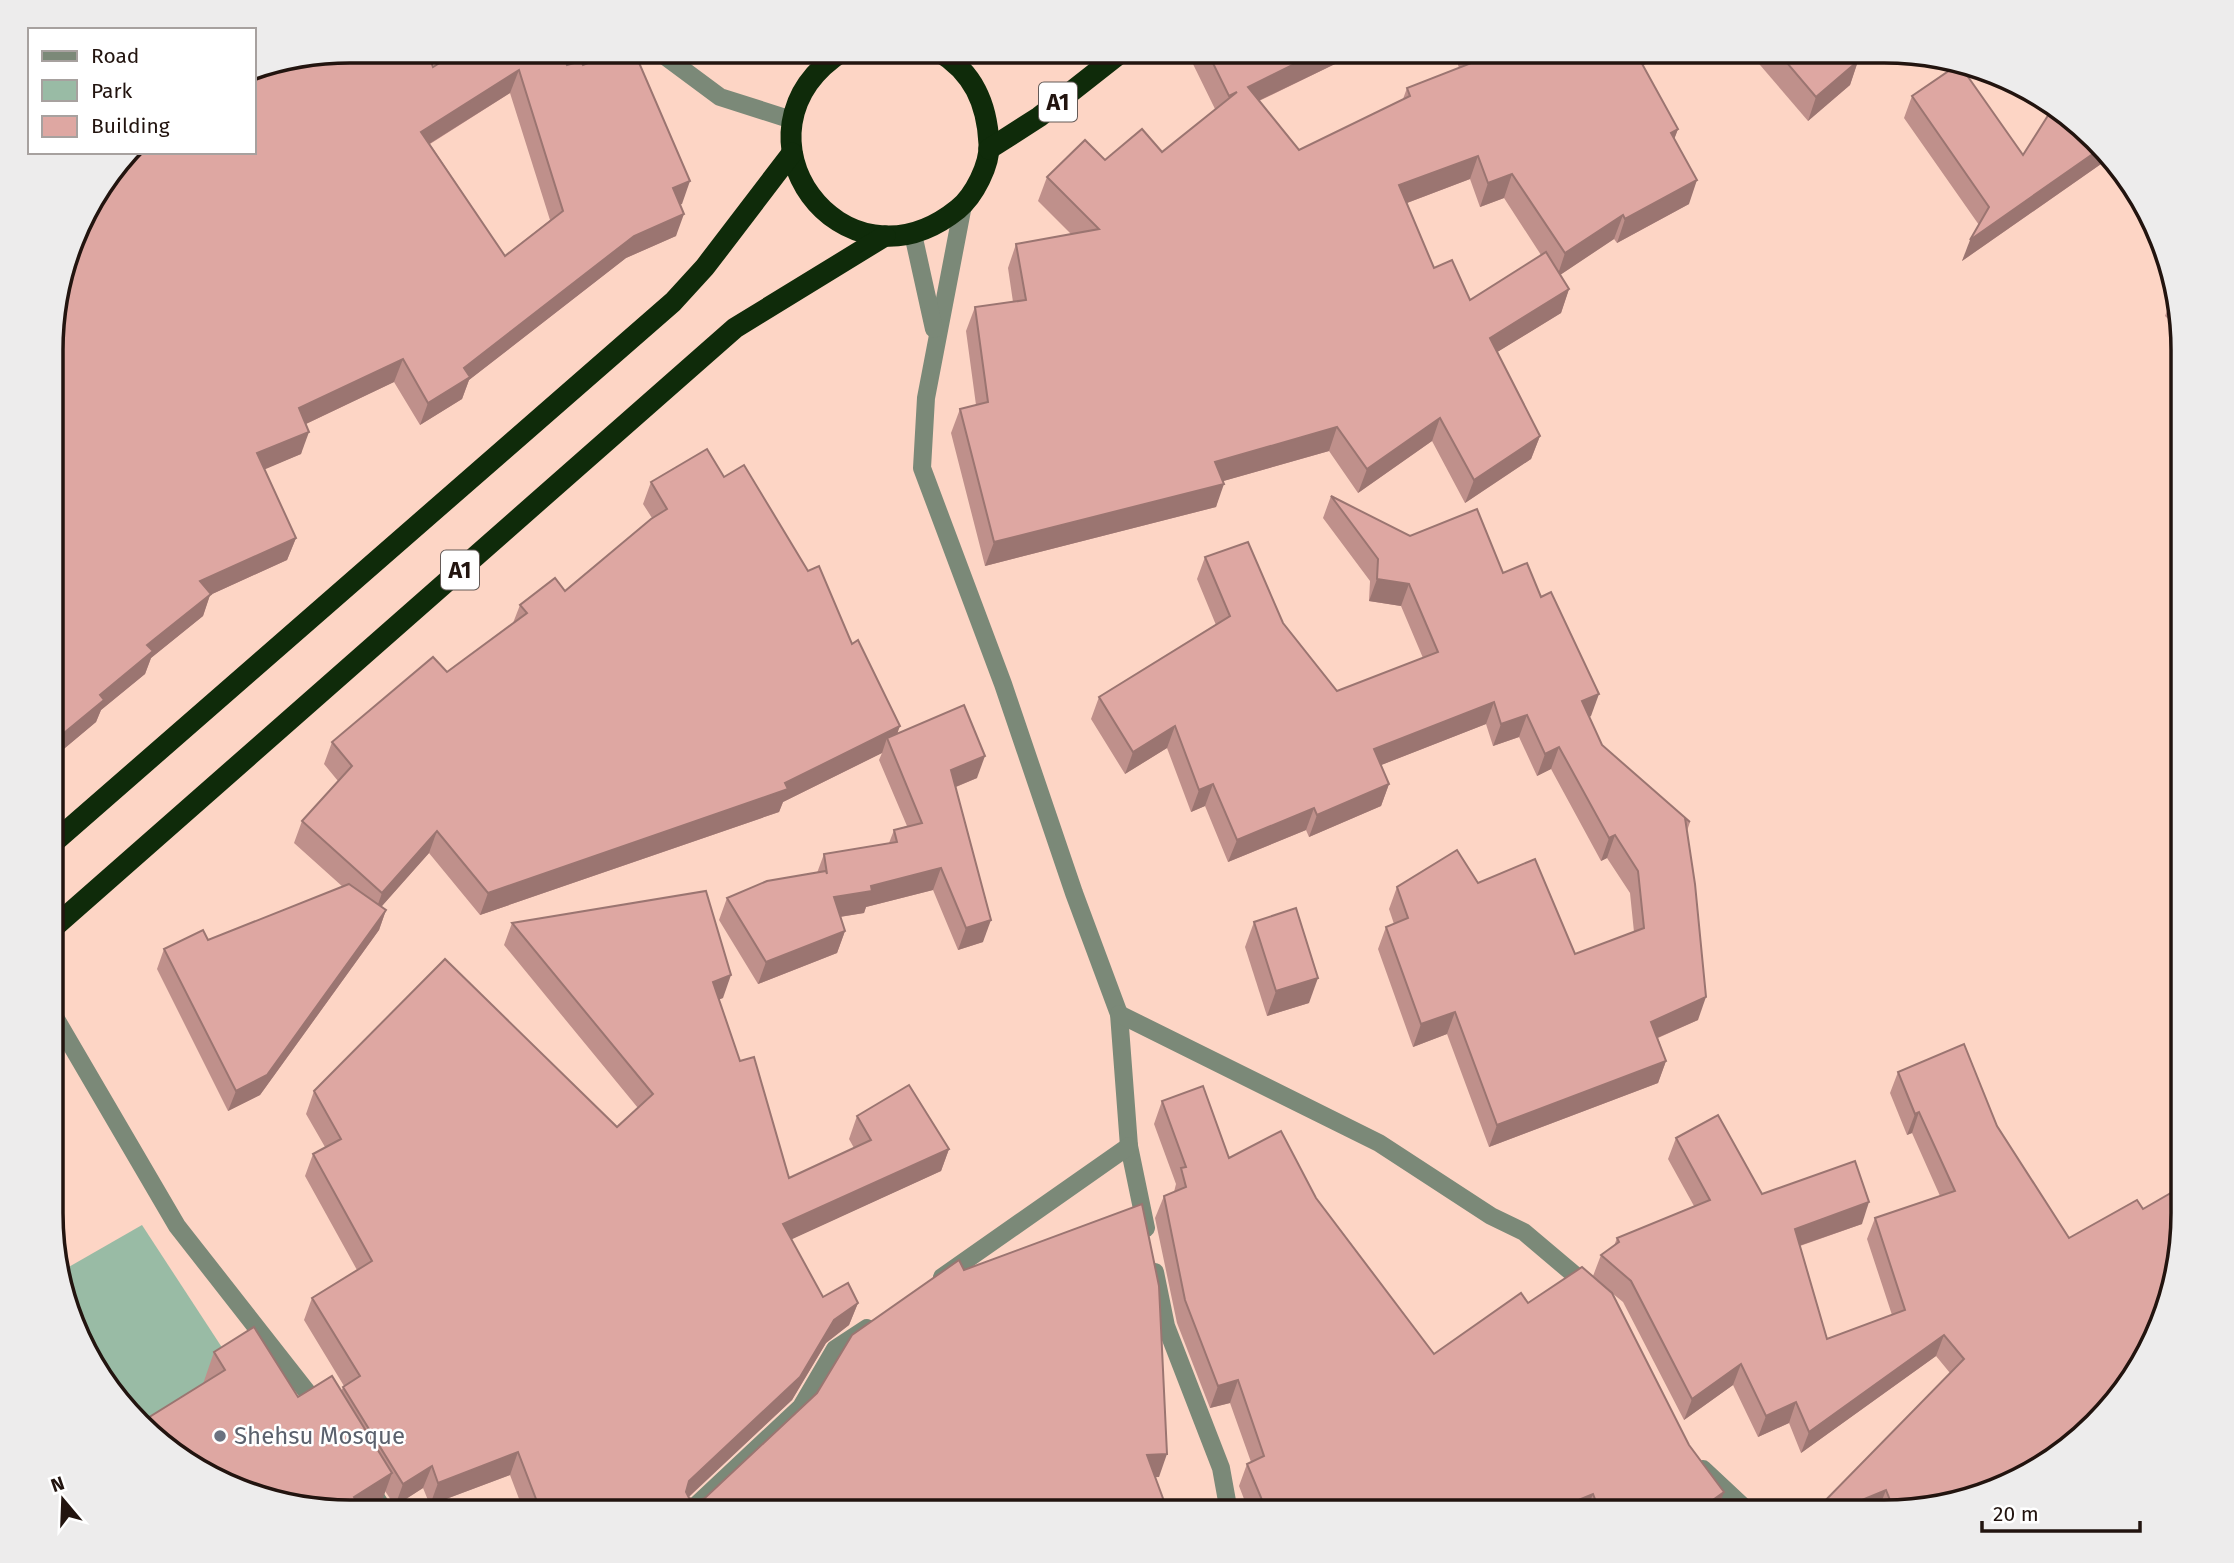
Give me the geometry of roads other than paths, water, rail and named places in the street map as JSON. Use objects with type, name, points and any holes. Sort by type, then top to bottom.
[{"type":"highway","points":[[825,63],[803,89],[792,120],[792,153],[802,186],[823,211],[851,229],[885,236],[913,234],[939,224],[963,205],[981,178],[989,149],[988,116],[976,86],[956,63]]},
{"type":"highway","name":"A1","points":[[989,149],[1039,117],[1108,63]]},
{"type":"highway","name":"A1","points":[[63,834],[673,302],[705,267],[792,153]]},
{"type":"highway","name":"A1","points":[[63,919],[735,328],[885,236]]},
{"type":"street","points":[[674,63],[720,97],[792,120]]},
{"type":"street","points":[[963,205],[926,398],[922,468],[1003,684],[1074,893],[1119,1014],[1129,1146],[1166,1326],[1221,1468],[1227,1500]]},
{"type":"street","points":[[913,234],[936,336]]},
{"type":"street","points":[[1119,1014],[1379,1143],[1491,1216],[1524,1232],[1603,1300]]},
{"type":"street","points":[[63,1031],[177,1226],[311,1392],[331,1425]]},
{"type":"street","points":[[929,1286],[1129,1146]]},
{"type":"street","points":[[702,1500],[801,1407],[835,1349],[887,1315]]},
{"type":"street","points":[[1691,1457],[1736,1500]]},
{"type":"street","points":[[358,1468],[378,1500]]},
{"type":"place","name":"Shehsu Mosque","points":[[220,1436]]}]
